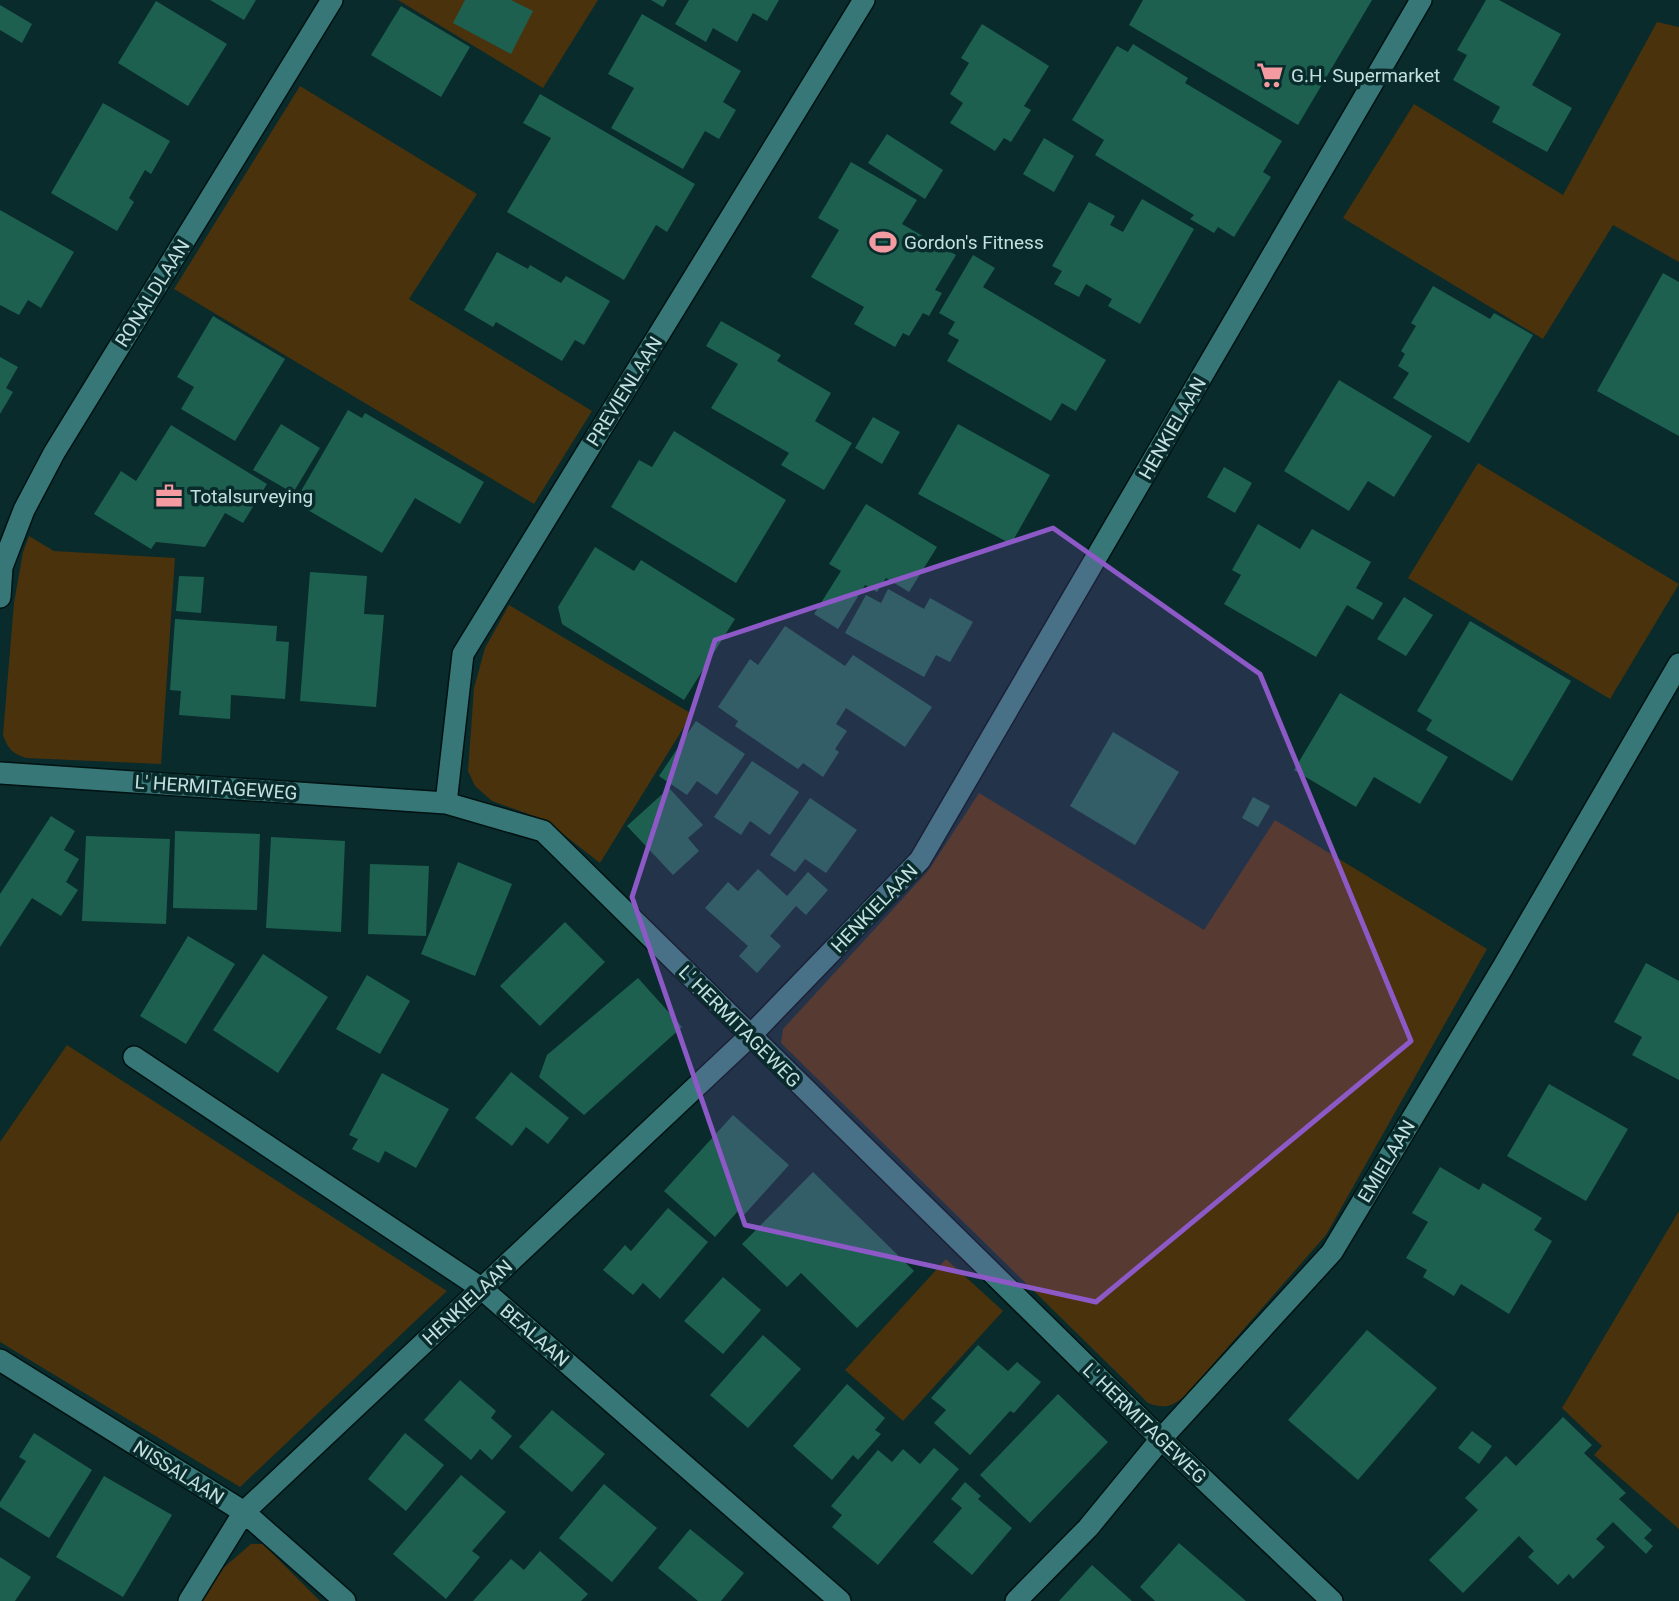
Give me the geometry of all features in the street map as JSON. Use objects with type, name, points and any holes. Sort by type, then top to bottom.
[{"type":"street","name":"RONALDLAAN","points":[[0,597],[2,567],[23,510],[54,453],[332,0]]},
{"type":"street","name":"PREVIENLAAN","points":[[446,803],[463,654],[864,0]]},
{"type":"street","name":"HENKIELAAN","points":[[189,1601],[244,1512],[750,1036],[920,860],[1421,0]]},
{"type":"street","name":"EMIELAAN","points":[[1016,1601],[1088,1528],[1161,1439],[1332,1252],[1496,979],[1679,664]]},
{"type":"street","name":"L' HERMITAGEWEG","points":[[0,772],[446,803],[543,831],[1161,1439],[1332,1601]]},
{"type":"street","name":"BEALAAN","points":[[134,1056],[481,1288],[840,1601]]},
{"type":"street","name":"NISSALAAN","points":[[0,1360],[244,1512],[345,1601]]},
{"type":"highlighted area","points":[[1053,528],[1260,674],[1411,1041],[1096,1302],[745,1225],[632,897],[715,640]]},
{"type":"shaded area","points":[[398,0],[598,0],[543,88]]},
{"type":"shaded area","points":[[1657,22],[1679,27],[1679,262],[1613,225],[1543,339],[1343,218],[1414,104],[1563,195]]},
{"type":"shaded area","points":[[300,86],[477,194],[409,299],[592,411],[534,504],[174,289]]},
{"type":"shaded area","points":[[1478,463],[1679,584],[1610,699],[1408,578]]},
{"type":"shaded area","points":[[29,536],[54,551],[175,558],[161,764],[26,758],[11,750],[7,744],[3,735],[14,603],[23,552]]},
{"type":"shaded area","points":[[509,605],[692,714],[600,863],[545,820],[492,801],[475,786],[468,771],[474,688],[485,648]]},
{"type":"shaded area","points":[[979,793],[1204,930],[1275,820],[1487,949],[1326,1235],[1185,1396],[1172,1405],[1148,1403],[781,1043],[783,1029],[928,871]]},
{"type":"shaded area","points":[[67,1045],[447,1291],[240,1487],[0,1342],[0,1142]]},
{"type":"shaded area","points":[[1679,1211],[1679,1529],[1594,1455],[1602,1446],[1562,1408]]},
{"type":"shaded area","points":[[946,1259],[1003,1311],[903,1421],[845,1370]]},
{"type":"shaded area","points":[[251,1544],[263,1544],[320,1601],[203,1601],[222,1569]]},
{"type":"building","points":[[210,0],[256,0],[244,20]]},
{"type":"building","points":[[465,0],[511,0],[533,11],[511,54],[453,23]]},
{"type":"building","points":[[651,0],[667,0],[663,7]]},
{"type":"building","points":[[689,0],[779,0],[767,21],[753,13],[737,42],[713,28],[706,42],[675,24]]},
{"type":"building","name":"G.H. Supermarket","points":[[1143,0],[1372,0],[1298,125],[1129,25]]},
{"type":"building","points":[[1486,0],[1499,0],[1561,34],[1532,85],[1572,108],[1547,152],[1492,122],[1500,107],[1453,80],[1467,55],[1457,50]]},
{"type":"building","points":[[156,1],[227,44],[188,106],[118,63]]},
{"type":"building","points":[[0,5],[32,24],[22,43],[0,30]]},
{"type":"building","points":[[401,6],[470,47],[441,97],[371,55]]},
{"type":"building","points":[[642,14],[741,71],[723,102],[736,110],[719,139],[705,131],[683,169],[611,128],[634,88],[608,74]]},
{"type":"building","points":[[982,24],[1049,66],[1024,106],[1031,110],[1011,142],[1004,138],[995,151],[950,123],[963,103],[950,94],[969,63],[961,58]]},
{"type":"building","points":[[1133,44],[1188,78],[1185,83],[1282,141],[1263,172],[1271,177],[1234,237],[1218,227],[1214,233],[1190,219],[1194,215],[1095,155],[1104,140],[1072,120],[1117,46],[1128,52]]},
{"type":"building","points":[[540,94],[695,184],[667,232],[656,225],[624,280],[507,212],[551,138],[523,123]]},
{"type":"building","points":[[103,103],[170,141],[151,174],[145,170],[129,198],[134,202],[117,231],[51,193]]},
{"type":"building","points":[[887,134],[943,170],[925,199],[868,163]]},
{"type":"building","points":[[1044,138],[1074,156],[1054,192],[1023,174]]},
{"type":"building","name":"Gordon's Fitness","points":[[851,162],[917,200],[902,224],[956,255],[935,290],[942,293],[929,316],[923,313],[909,336],[903,333],[895,347],[854,324],[864,307],[811,277],[839,230],[818,218]]},
{"type":"building","points":[[1142,199],[1194,229],[1140,324],[1108,306],[1112,299],[1086,284],[1079,297],[1054,284],[1062,271],[1052,266],[1089,202],[1115,216],[1110,225],[1123,232]]},
{"type":"building","points":[[0,210],[74,252],[41,308],[28,300],[19,315],[0,305]]},
{"type":"building","points":[[497,252],[528,269],[530,265],[561,283],[566,276],[610,301],[584,345],[575,340],[562,361],[496,322],[493,327],[464,310]]},
{"type":"building","points":[[973,255],[995,268],[983,287],[1106,360],[1076,411],[1062,403],[1051,421],[947,361],[959,340],[948,334],[955,322],[939,313]]},
{"type":"building","points":[[1663,273],[1679,282],[1679,436],[1597,391]]},
{"type":"building","points":[[1433,286],[1490,319],[1494,313],[1533,335],[1469,443],[1393,398],[1409,373],[1398,366],[1405,354],[1401,351],[1416,326],[1411,323]]},
{"type":"building","points":[[213,316],[285,359],[235,441],[181,409],[194,387],[177,377]]},
{"type":"building","points":[[721,321],[781,355],[777,361],[831,393],[815,421],[852,443],[824,490],[781,465],[789,453],[711,408],[738,364],[706,346]]},
{"type":"building","points":[[0,357],[18,367],[6,388],[13,392],[0,414]]},
{"type":"building","points":[[1339,380],[1432,436],[1394,497],[1368,481],[1349,511],[1284,471]]},
{"type":"building","points":[[348,410],[362,418],[365,413],[484,482],[460,524],[415,498],[382,553],[306,509],[308,504],[297,498]]},
{"type":"building","points":[[873,417],[900,432],[882,464],[855,448]]},
{"type":"building","points":[[281,424],[320,448],[293,493],[253,470]]},
{"type":"building","points":[[958,424],[1050,475],[1011,544],[918,494]]},
{"type":"building","points":[[171,425],[267,484],[243,523],[225,513],[205,547],[156,542],[151,549],[94,514],[121,471],[136,481]]},
{"type":"building","points":[[674,431],[786,500],[736,583],[611,507],[639,460],[652,467]]},
{"type":"building","points":[[1224,467],[1252,483],[1235,513],[1207,497]]},
{"type":"building","points":[[866,504],[937,547],[909,592],[886,578],[877,592],[865,585],[838,629],[814,614],[841,571],[829,564]]},
{"type":"building","points":[[1258,524],[1300,549],[1312,529],[1371,562],[1356,588],[1383,603],[1373,620],[1347,605],[1316,657],[1224,604],[1241,575],[1232,570]]},
{"type":"building","points":[[595,547],[634,571],[641,560],[735,619],[684,700],[562,624],[558,607]]},
{"type":"building","points":[[310,572],[367,576],[364,614],[384,615],[376,707],[300,701]]},
{"type":"building","points":[[179,576],[204,577],[201,613],[176,611]]},
{"type":"building","points":[[888,589],[924,609],[930,598],[973,622],[950,662],[936,655],[924,677],[845,633],[866,595],[881,603]]},
{"type":"building","points":[[1404,597],[1433,615],[1406,656],[1377,639]]},
{"type":"building","points":[[175,619],[277,626],[276,641],[289,642],[285,699],[231,695],[230,719],[179,715],[181,691],[170,690]]},
{"type":"building","points":[[1470,621],[1571,681],[1512,781],[1426,730],[1432,720],[1417,711]]},
{"type":"building","points":[[785,626],[845,666],[853,655],[932,707],[905,747],[846,708],[836,724],[847,731],[835,749],[839,752],[823,777],[803,763],[798,769],[735,726],[738,721],[718,707],[750,659],[758,665]]},
{"type":"building","points":[[1340,693],[1448,757],[1420,804],[1374,777],[1356,807],[1294,770]]},
{"type":"building","points":[[696,721],[745,754],[717,795],[697,781],[687,795],[659,776]]},
{"type":"building","points":[[1113,732],[1179,772],[1135,845],[1070,806]]},
{"type":"building","points":[[752,761],[799,792],[770,835],[750,821],[741,835],[714,817]]},
{"type":"building","points":[[669,788],[703,825],[688,838],[699,851],[673,875],[627,826]]},
{"type":"building","points":[[1253,797],[1270,806],[1258,827],[1242,818]]},
{"type":"building","points":[[810,798],[857,830],[826,873],[805,859],[795,872],[770,855]]},
{"type":"building","points":[[51,816],[75,831],[64,850],[79,859],[66,882],[78,890],[61,916],[32,898],[0,947],[0,894]]},
{"type":"building","points":[[175,831],[260,834],[257,910],[173,908]]},
{"type":"building","points":[[86,836],[170,839],[166,924],[82,921]]},
{"type":"building","points":[[271,837],[345,841],[341,932],[266,928]]},
{"type":"building","points":[[458,862],[512,884],[475,976],[421,954]]},
{"type":"building","points":[[370,864],[429,866],[426,936],[368,934]]},
{"type":"building","points":[[758,869],[787,896],[808,872],[828,890],[806,915],[796,906],[770,936],[781,946],[757,973],[739,956],[748,946],[705,908],[728,882],[738,891]]},
{"type":"building","points":[[565,922],[605,962],[540,1026],[500,986]]},
{"type":"building","points":[[188,936],[235,964],[186,1044],[140,1016]]},
{"type":"building","points":[[263,954],[328,997],[278,1073],[213,1030]]},
{"type":"building","points":[[1646,963],[1679,981],[1679,1080],[1632,1055],[1642,1037],[1614,1022]]},
{"type":"building","points":[[367,975],[410,1001],[380,1054],[336,1029]]},
{"type":"building","points":[[638,978],[682,1027],[584,1115],[539,1077],[547,1055]]},
{"type":"building","points":[[511,1072],[569,1118],[548,1144],[526,1127],[512,1146],[475,1118]]},
{"type":"building","points":[[382,1073],[449,1109],[416,1168],[385,1151],[379,1163],[352,1149],[358,1139],[349,1135]]},
{"type":"building","points":[[1549,1084],[1628,1129],[1586,1201],[1507,1156]]},
{"type":"building","points":[[733,1115],[789,1165],[743,1216],[738,1211],[715,1237],[664,1191]]},
{"type":"building","points":[[1440,1167],[1479,1190],[1483,1183],[1542,1218],[1534,1230],[1552,1241],[1509,1314],[1461,1284],[1454,1296],[1423,1277],[1427,1270],[1406,1258],[1428,1222],[1412,1213]]},
{"type":"building","points":[[813,1172],[914,1271],[857,1328],[801,1273],[787,1287],[742,1244]]},
{"type":"building","points":[[668,1208],[708,1242],[660,1299],[643,1283],[633,1295],[603,1270],[625,1245],[631,1251]]},
{"type":"building","points":[[723,1277],[761,1310],[723,1354],[684,1321]]},
{"type":"building","points":[[1367,1330],[1437,1388],[1358,1480],[1288,1420]]},
{"type":"building","points":[[763,1335],[801,1369],[748,1428],[710,1395]]},
{"type":"building","points":[[978,1345],[1008,1371],[1017,1362],[1041,1382],[1014,1413],[1010,1411],[970,1455],[934,1423],[946,1410],[931,1398]]},
{"type":"building","points":[[460,1380],[496,1411],[491,1418],[512,1436],[492,1460],[480,1449],[471,1460],[424,1420]]},
{"type":"building","points":[[847,1384],[885,1418],[875,1430],[881,1434],[858,1460],[853,1455],[832,1480],[793,1446]]},
{"type":"building","points":[[1058,1394],[1108,1442],[1030,1523],[980,1475]]},
{"type":"building","points":[[552,1410],[605,1454],[572,1492],[519,1447]]},
{"type":"building","points":[[1563,1417],[1592,1445],[1584,1453],[1626,1493],[1619,1499],[1652,1530],[1644,1538],[1653,1546],[1646,1554],[1613,1522],[1596,1539],[1605,1547],[1573,1579],[1569,1574],[1558,1585],[1528,1557],[1534,1551],[1519,1536],[1463,1593],[1429,1560],[1478,1510],[1465,1498],[1506,1456],[1516,1466]]},
{"type":"building","points":[[1472,1431],[1492,1446],[1479,1464],[1458,1448]]},
{"type":"building","points":[[34,1433],[92,1470],[49,1538],[0,1507],[0,1502],[26,1461],[19,1457]]},
{"type":"building","points":[[405,1433],[444,1465],[406,1511],[368,1479]]},
{"type":"building","points":[[934,1448],[959,1469],[878,1565],[832,1527],[842,1515],[831,1506],[878,1450],[892,1462],[903,1449],[920,1464]]},
{"type":"building","points":[[461,1475],[506,1512],[472,1551],[480,1557],[446,1599],[393,1554]]},
{"type":"building","points":[[104,1476],[172,1515],[123,1597],[56,1557]]},
{"type":"building","points":[[965,1482],[981,1496],[978,1499],[1012,1528],[972,1575],[933,1542],[962,1508],[951,1499]]},
{"type":"building","points":[[604,1484],[657,1528],[612,1582],[559,1538]]},
{"type":"building","points":[[690,1529],[744,1573],[721,1601],[698,1601],[658,1568]]},
{"type":"building","points":[[1179,1543],[1246,1601],[1155,1601],[1140,1587]]},
{"type":"building","points":[[540,1551],[588,1594],[581,1601],[473,1601],[511,1559],[524,1570]]},
{"type":"building","points":[[0,1557],[31,1577],[15,1601],[0,1601]]},
{"type":"building","points":[[1092,1565],[1132,1601],[1059,1601]]},
{"type":"place","name":"G.H. Supermarket","points":[[1270,75]]},
{"type":"place","name":"Gordon's Fitness","points":[[883,242]]},
{"type":"place","name":"Totalsurveying","points":[[169,496]]}]
